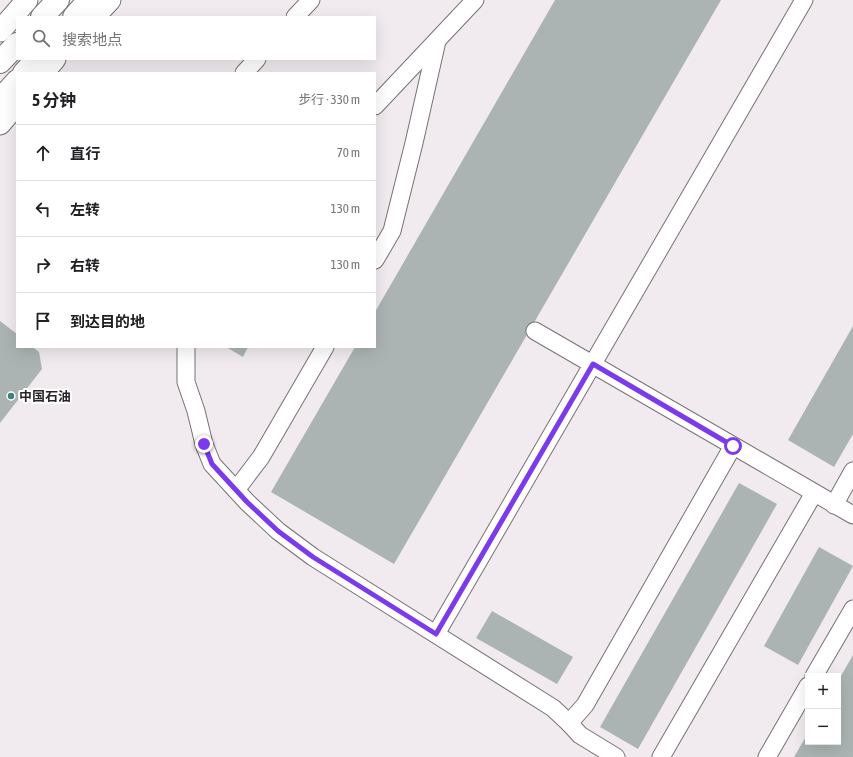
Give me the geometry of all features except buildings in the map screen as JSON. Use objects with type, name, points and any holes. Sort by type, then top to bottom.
[{"type":"highway","points":[[43,16],[58,0]]},
{"type":"highway","points":[[75,16],[89,0]]},
{"type":"highway","points":[[0,62],[16,45]]},
{"type":"highway","points":[[25,72],[36,60]]},
{"type":"highway","points":[[0,100],[16,82]]},
{"type":"main road","points":[[0,31],[27,0]]},
{"type":"main road","points":[[95,16],[110,0]]},
{"type":"main road","points":[[44,72],[54,60]]},
{"type":"main road","points":[[0,124],[16,105]]},
{"type":"street","points":[[296,16],[311,0]]},
{"type":"street","points":[[376,105],[474,0]]},
{"type":"street","points":[[436,634],[804,0]]},
{"type":"street","points":[[376,258],[392,231],[414,143],[437,40]]},
{"type":"street","points":[[245,72],[256,60]]},
{"type":"street","points":[[535,331],[853,515]]},
{"type":"street","points":[[186,348],[186,382],[196,411],[204,444],[212,464],[278,531],[313,557],[553,708],[580,735],[616,757]]},
{"type":"street","points":[[236,490],[261,457],[324,348]]},
{"type":"street","points":[[569,723],[585,705],[733,446]]},
{"type":"street","points":[[834,504],[853,471]]},
{"type":"street","points":[[661,757],[814,493]]},
{"type":"street","points":[[816,673],[853,608]]},
{"type":"street","points":[[767,757],[805,691]]},
{"type":"place","name":"中国石油","points":[[11,396]]},
{"type":"route","points":[[204,444],[212,464],[247,502],[278,531],[313,557],[436,634],[593,364],[733,446]]}]
